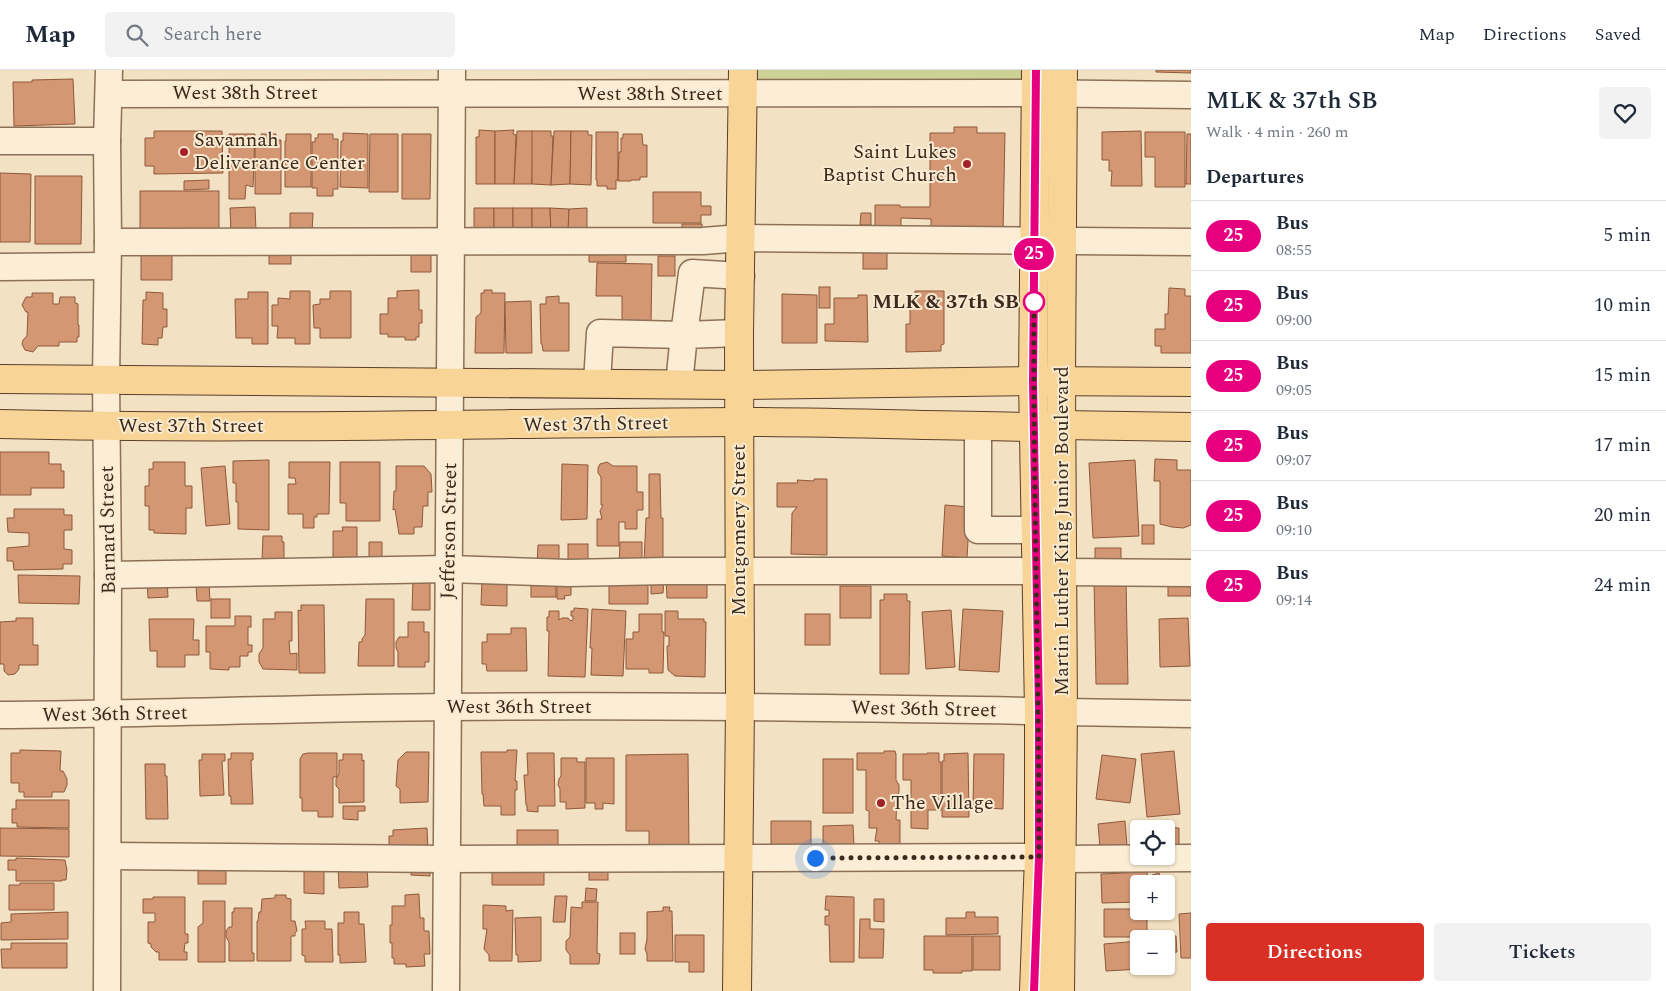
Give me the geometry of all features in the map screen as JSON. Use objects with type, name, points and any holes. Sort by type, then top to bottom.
[{"type":"main road","name":"Montgomery Street","points":[[737,991],[740,707],[739,333],[743,82]]},
{"type":"main road","name":"Martin Luther King Junior Boulevard","points":[[1036,82],[1033,381],[1036,571],[1051,711]]},
{"type":"main road","name":"Martin Luther King Junior Boulevard","points":[[1060,991],[1051,858],[1051,711],[1063,572],[1061,241],[1063,82]]},
{"type":"main road","name":"West 37th Street","points":[[0,379],[739,385],[1033,381],[1191,382]]},
{"type":"main road","name":"West 37th Street","points":[[0,424],[107,426],[450,426],[739,422],[1034,427],[1191,427]]},
{"type":"main road","name":"Martin Luther King Junior Boulevard","points":[[1034,991],[1051,858]]},
{"type":"street","name":"Jefferson Street","points":[[446,991],[452,81]]},
{"type":"street","name":"West 38th Street","points":[[108,82],[1063,82],[1191,95]]},
{"type":"street","name":"Barnard Street","points":[[107,991],[108,575],[106,380],[108,82]]},
{"type":"street","points":[[0,141],[107,141]]},
{"type":"street","points":[[0,267],[108,254],[320,243],[703,241],[741,238],[1191,242]]},
{"type":"street","points":[[679,384],[692,273],[741,276]]},
{"type":"street","points":[[597,384],[600,333],[684,335],[739,333]]},
{"type":"street","points":[[978,426],[978,530],[1036,530]]},
{"type":"street","points":[[990,571],[992,530]]},
{"type":"street","points":[[108,575],[449,569],[568,573],[1036,571]]},
{"type":"street","points":[[1063,572],[1191,573]]},
{"type":"street","name":"West 36th Street","points":[[0,715],[447,706],[740,707],[1191,714]]},
{"type":"street","points":[[108,856],[446,859],[1191,858]]},
{"type":"green space","points":[[749,70],[1048,70],[1048,89],[749,88]]},
{"type":"building","points":[[1156,70],[1191,70],[1191,73],[1156,72]]},
{"type":"building","points":[[73,79],[75,124],[14,126],[13,82]]},
{"type":"building","name":"Saint Lukes Baptist Church","points":[[954,127],[977,127],[977,133],[1005,133],[1003,234],[931,235],[931,219],[901,218],[901,234],[875,234],[875,205],[930,207],[930,133],[954,133]]},
{"type":"building","points":[[479,130],[495,131],[495,184],[476,184],[476,137],[479,137]]},
{"type":"building","points":[[514,130],[513,134],[516,135],[514,184],[495,184],[495,131]]},
{"type":"building","name":"Savannah Deliverance Center","points":[[154,131],[222,131],[223,173],[154,174],[154,166],[145,166],[145,138],[154,138]]},
{"type":"building","points":[[517,131],[533,131],[532,184],[514,184]]},
{"type":"building","points":[[532,131],[551,131],[551,136],[553,136],[551,185],[532,184]]},
{"type":"building","points":[[554,131],[571,131],[570,184],[551,185]]},
{"type":"building","points":[[571,131],[588,131],[588,135],[592,135],[591,185],[570,184]]},
{"type":"building","points":[[1141,131],[1142,186],[1111,186],[1112,171],[1109,171],[1109,160],[1102,160],[1102,132]]},
{"type":"building","points":[[596,132],[618,132],[618,180],[616,180],[616,189],[607,189],[607,186],[597,186]]},
{"type":"building","points":[[1145,132],[1185,132],[1185,187],[1155,187],[1155,157],[1145,157]]},
{"type":"building","points":[[343,133],[368,134],[368,188],[340,187],[341,141],[343,141]]},
{"type":"building","points":[[229,134],[255,134],[253,187],[246,185],[245,199],[229,199]]},
{"type":"building","points":[[261,134],[276,134],[276,140],[281,140],[281,194],[255,194],[255,142],[261,140]]},
{"type":"building","points":[[286,134],[311,134],[311,187],[285,187]]},
{"type":"building","points":[[318,134],[333,134],[333,139],[338,139],[338,189],[333,189],[333,196],[317,196],[317,188],[312,188],[312,142],[315,142],[315,138],[318,138]]},
{"type":"building","points":[[370,134],[398,134],[398,192],[369,192]]},
{"type":"building","points":[[402,134],[431,134],[430,199],[402,199]]},
{"type":"building","points":[[623,134],[642,134],[643,145],[647,145],[647,177],[640,177],[640,180],[618,181],[619,152],[621,152],[621,138],[623,138]]},
{"type":"building","points":[[1187,134],[1191,134],[1191,184],[1186,184]]},
{"type":"building","points":[[0,173],[31,174],[30,242],[0,242]]},
{"type":"building","points":[[35,176],[82,176],[81,244],[35,244]]},
{"type":"building","points":[[209,180],[209,189],[184,190],[184,181]]},
{"type":"building","points":[[140,191],[219,191],[219,237],[140,237]]},
{"type":"building","points":[[653,192],[701,192],[701,206],[711,206],[711,215],[701,215],[701,223],[653,223]]},
{"type":"building","points":[[255,207],[256,231],[231,232],[230,208]]},
{"type":"building","points":[[474,208],[494,208],[494,233],[474,232]]},
{"type":"building","points":[[494,208],[513,208],[513,233],[494,233]]},
{"type":"building","points":[[513,208],[532,208],[532,233],[513,233]]},
{"type":"building","points":[[532,208],[550,208],[551,233],[532,233]]},
{"type":"building","points":[[550,208],[569,209],[568,233],[551,233]]},
{"type":"building","points":[[587,208],[587,233],[568,233],[569,209]]},
{"type":"building","points":[[290,213],[313,213],[312,233],[290,233]]},
{"type":"building","points":[[861,213],[871,213],[871,225],[860,225]]},
{"type":"building","points":[[682,224],[702,224],[702,234],[682,234]]},
{"type":"building","points":[[863,248],[887,248],[887,269],[863,269]]},
{"type":"building","points":[[141,250],[172,251],[172,280],[141,280]]},
{"type":"building","points":[[269,250],[291,250],[291,264],[269,264]]},
{"type":"building","points":[[411,250],[431,251],[431,272],[411,272]]},
{"type":"building","points":[[626,254],[626,262],[589,262],[589,255]]},
{"type":"building","points":[[658,256],[675,256],[675,276],[658,276]]},
{"type":"building","points":[[597,263],[652,264],[651,325],[622,325],[622,296],[596,296]]},
{"type":"building","points":[[819,287],[830,287],[830,308],[819,308]]},
{"type":"building","points":[[1169,288],[1185,289],[1185,296],[1191,296],[1191,353],[1161,353],[1161,346],[1155,346],[1155,329],[1165,329],[1165,314],[1168,314]]},
{"type":"building","points":[[419,290],[419,310],[422,310],[422,323],[419,323],[419,337],[416,337],[416,340],[405,340],[405,337],[388,337],[388,334],[380,334],[380,314],[388,314],[388,298],[397,298],[397,291]]},
{"type":"building","points":[[484,290],[492,290],[492,293],[505,293],[504,353],[475,353],[476,317],[481,313],[481,293],[484,293]]},
{"type":"building","points":[[290,291],[310,291],[310,344],[295,344],[295,338],[277,338],[278,326],[272,326],[272,305],[278,305],[278,298],[290,299]]},
{"type":"building","points":[[330,291],[351,291],[351,338],[320,338],[320,328],[314,328],[313,305],[320,304],[320,299],[330,299]]},
{"type":"building","points":[[915,291],[944,291],[944,344],[941,345],[941,351],[906,352],[906,324],[910,324],[910,307],[915,307]]},
{"type":"building","points":[[146,292],[163,293],[163,309],[167,309],[167,327],[163,327],[162,338],[158,338],[158,345],[142,344],[143,300],[146,300]]},
{"type":"building","points":[[248,292],[268,292],[268,344],[252,344],[252,338],[236,338],[235,299],[248,299]]},
{"type":"building","points":[[32,293],[53,293],[53,304],[59,304],[60,297],[75,297],[75,303],[78,304],[79,325],[77,342],[59,342],[59,346],[38,346],[33,352],[25,350],[22,344],[27,336],[28,312],[26,312],[22,305],[26,297],[32,297]]},
{"type":"building","points":[[782,294],[817,295],[817,343],[782,343]]},
{"type":"building","points":[[858,295],[867,295],[868,342],[825,341],[825,324],[834,324],[834,298],[858,298]]},
{"type":"building","points":[[559,296],[559,303],[569,303],[569,351],[543,351],[541,344],[540,304],[546,304],[546,297]]},
{"type":"building","points":[[531,301],[532,353],[506,353],[505,302]]},
{"type":"building","points":[[0,452],[49,452],[49,464],[61,464],[61,471],[64,471],[64,488],[31,488],[31,495],[0,495]]},
{"type":"building","points":[[1155,459],[1177,460],[1177,470],[1191,470],[1191,525],[1183,528],[1160,524],[1160,481],[1154,481]]},
{"type":"building","points":[[269,460],[269,530],[238,529],[238,502],[236,502],[236,483],[233,483],[233,461]]},
{"type":"building","points":[[1135,460],[1139,536],[1093,538],[1089,463]]},
{"type":"building","points":[[153,462],[185,462],[185,486],[192,486],[192,508],[186,508],[186,534],[154,533],[154,530],[149,530],[149,506],[145,506],[145,486],[149,486],[149,469],[153,469]]},
{"type":"building","points":[[289,462],[330,462],[329,514],[317,514],[317,517],[314,517],[314,528],[303,528],[303,514],[288,514],[288,484],[296,484],[295,478],[289,478]]},
{"type":"building","points":[[340,462],[380,462],[380,521],[346,521],[346,503],[340,503]]},
{"type":"building","points":[[607,462],[613,466],[637,466],[637,492],[643,492],[643,510],[637,510],[637,529],[625,529],[625,522],[619,522],[619,546],[597,546],[597,519],[602,519],[600,511],[603,505],[601,505],[601,477],[598,473],[598,468],[600,464]]},
{"type":"building","points":[[562,464],[588,465],[587,519],[561,520]]},
{"type":"building","points":[[225,466],[230,524],[206,526],[201,468]]},
{"type":"building","points":[[396,466],[424,466],[431,474],[432,492],[428,492],[428,506],[423,506],[422,527],[414,527],[414,534],[399,534],[395,509],[393,510],[394,491],[396,491]]},
{"type":"building","points":[[649,474],[660,474],[661,518],[663,518],[663,563],[644,563],[646,518],[649,518]]},
{"type":"building","points":[[814,479],[827,479],[827,555],[791,554],[792,513],[797,507],[777,507],[777,483],[798,483],[797,480],[814,481]]},
{"type":"building","points":[[945,505],[970,507],[967,558],[942,556]]},
{"type":"building","points":[[14,509],[64,509],[64,515],[72,515],[72,530],[64,530],[64,549],[72,550],[72,564],[63,564],[63,569],[14,570],[13,561],[7,561],[7,548],[29,546],[29,533],[8,532],[7,518],[14,518]]},
{"type":"building","points":[[1142,525],[1154,525],[1154,544],[1142,544]]},
{"type":"building","points":[[342,527],[357,527],[357,560],[333,561],[333,531],[343,531]]},
{"type":"building","points":[[263,536],[282,536],[282,542],[284,542],[284,562],[262,561]]},
{"type":"building","points":[[369,542],[382,542],[382,562],[369,563]]},
{"type":"building","points":[[620,542],[642,542],[642,565],[619,566]]},
{"type":"building","points":[[568,544],[588,544],[588,561],[568,561]]},
{"type":"building","points":[[538,545],[559,545],[559,564],[537,565]]},
{"type":"building","points":[[1095,548],[1121,548],[1121,566],[1095,567]]},
{"type":"building","points":[[18,575],[80,576],[79,604],[19,603]]},
{"type":"building","points":[[1168,576],[1191,576],[1191,596],[1168,596]]},
{"type":"building","points":[[482,578],[507,578],[507,606],[481,605]]},
{"type":"building","points":[[531,578],[556,578],[556,597],[531,597]]},
{"type":"building","points":[[707,578],[707,598],[667,598],[666,579]]},
{"type":"building","points":[[413,579],[430,579],[430,610],[412,610]]},
{"type":"building","points":[[557,579],[571,579],[571,595],[564,596],[565,599],[557,599]]},
{"type":"building","points":[[651,579],[664,579],[663,593],[651,594]]},
{"type":"building","points":[[167,580],[168,597],[148,598],[147,581]]},
{"type":"building","points":[[1094,580],[1126,580],[1128,684],[1096,684]]},
{"type":"building","points":[[609,583],[648,584],[648,604],[609,604]]},
{"type":"building","points":[[209,584],[210,601],[197,601],[196,585]]},
{"type":"building","points":[[840,586],[871,586],[871,618],[840,618]]},
{"type":"building","points":[[884,594],[907,594],[907,601],[910,601],[909,674],[880,674],[880,600],[884,600]]},
{"type":"building","points":[[211,599],[230,599],[230,618],[211,618]]},
{"type":"building","points":[[366,599],[394,599],[394,666],[358,666],[359,642],[362,642],[365,635]]},
{"type":"building","points":[[301,605],[324,605],[325,673],[299,673],[298,610],[301,611]]},
{"type":"building","points":[[574,608],[588,609],[585,677],[548,676],[549,631],[547,631],[547,617],[549,617],[549,611],[559,611],[559,620],[568,618],[571,621],[573,616],[571,616],[571,611],[574,611]]},
{"type":"building","points":[[592,609],[626,611],[623,676],[591,675]]},
{"type":"building","points":[[963,609],[1003,611],[999,672],[959,670]]},
{"type":"building","points":[[951,610],[955,667],[926,669],[922,612]]},
{"type":"building","points":[[665,611],[678,611],[678,619],[704,619],[704,622],[706,622],[705,677],[675,676],[668,670],[667,646],[669,646],[669,636],[665,636]]},
{"type":"building","points":[[275,612],[292,612],[292,641],[289,641],[290,654],[297,653],[297,670],[263,669],[259,662],[259,654],[263,648],[263,619],[275,619]]},
{"type":"building","points":[[639,614],[662,614],[662,632],[664,632],[663,673],[649,673],[649,669],[626,669],[626,639],[633,639],[633,632],[639,632]]},
{"type":"building","points":[[805,614],[830,614],[830,645],[805,645]]},
{"type":"building","points":[[235,616],[251,616],[251,627],[248,627],[248,645],[252,645],[252,652],[248,652],[248,656],[240,656],[240,667],[229,667],[229,670],[210,669],[210,652],[206,652],[206,626],[235,626]]},
{"type":"building","points":[[16,618],[33,618],[33,645],[38,645],[38,665],[19,665],[19,669],[15,674],[8,675],[4,671],[4,664],[0,664],[0,622],[16,621]]},
{"type":"building","points":[[1188,618],[1190,666],[1160,667],[1159,619]]},
{"type":"building","points":[[149,619],[194,619],[193,640],[199,640],[199,655],[185,655],[185,667],[157,667],[157,651],[150,651]]},
{"type":"building","points":[[408,622],[424,622],[424,632],[429,632],[429,662],[425,662],[425,667],[398,667],[396,642],[399,637],[408,637]]},
{"type":"building","points":[[511,628],[526,628],[527,671],[487,671],[486,664],[482,664],[482,642],[487,642],[487,634],[511,634]]},
{"type":"building","points":[[20,750],[61,751],[60,771],[63,771],[67,779],[64,792],[52,792],[52,797],[24,797],[24,792],[19,792],[19,783],[11,783],[11,753],[20,753]]},
{"type":"building","points":[[507,750],[517,750],[515,815],[501,815],[501,806],[484,806],[482,794],[481,752],[507,752]]},
{"type":"building","name":"The Village","points":[[884,751],[895,751],[896,754],[896,780],[899,785],[899,792],[896,820],[900,820],[900,849],[879,849],[879,841],[875,841],[877,828],[869,828],[869,811],[866,810],[866,770],[857,770],[857,753],[884,753]]},
{"type":"building","points":[[1174,751],[1180,814],[1147,817],[1141,754]]},
{"type":"building","points":[[406,752],[429,752],[428,802],[400,803],[400,789],[396,786],[398,760]]},
{"type":"building","points":[[231,753],[253,753],[253,760],[251,760],[253,804],[231,804],[228,759],[231,759]]},
{"type":"building","points":[[337,753],[337,777],[333,777],[333,817],[318,817],[318,811],[302,811],[300,759],[303,754]]},
{"type":"building","points":[[527,753],[554,753],[555,806],[538,806],[538,812],[527,811],[524,775],[528,775]]},
{"type":"building","points":[[939,753],[939,762],[941,762],[941,810],[928,810],[928,829],[911,828],[911,780],[903,780],[903,754]]},
{"type":"building","points":[[968,753],[969,817],[942,817],[942,761],[944,761],[944,754]]},
{"type":"building","points":[[202,754],[225,754],[225,761],[222,761],[224,795],[200,796],[199,760],[202,760]]},
{"type":"building","points":[[343,754],[362,754],[362,761],[364,760],[364,802],[339,803],[339,789],[336,786],[336,779],[339,774],[339,760],[343,760]]},
{"type":"building","points":[[688,754],[689,850],[649,850],[649,831],[626,831],[626,755]]},
{"type":"building","points":[[974,754],[1004,754],[1003,809],[987,808],[987,805],[973,805]]},
{"type":"building","points":[[1102,755],[1136,759],[1130,803],[1096,799]]},
{"type":"building","points":[[561,758],[577,758],[577,762],[585,762],[585,808],[566,809],[566,802],[560,802],[560,789],[558,785],[561,776]]},
{"type":"building","points":[[586,758],[614,758],[614,804],[603,803],[603,809],[595,809],[595,803],[586,803]]},
{"type":"building","points":[[823,759],[853,759],[853,813],[823,813]]},
{"type":"building","points":[[145,764],[165,764],[168,819],[146,819]]},
{"type":"building","points":[[16,800],[69,800],[69,828],[17,827],[17,823],[12,823],[12,809],[16,809]]},
{"type":"building","points":[[343,806],[365,806],[365,811],[358,811],[358,820],[343,819]]},
{"type":"building","points":[[771,821],[811,821],[811,851],[771,852]]},
{"type":"building","points":[[1125,821],[1127,846],[1100,848],[1098,824]]},
{"type":"building","points":[[853,825],[854,846],[823,847],[823,826]]},
{"type":"building","points":[[0,828],[69,829],[69,857],[0,856]]},
{"type":"building","points":[[427,828],[428,849],[393,851],[393,845],[389,845],[389,836],[393,836],[393,830]]},
{"type":"building","points":[[1175,828],[1179,828],[1179,848],[1175,848]]},
{"type":"building","points":[[517,830],[558,830],[558,850],[517,850]]},
{"type":"building","points":[[16,858],[65,860],[66,880],[16,881],[16,870],[8,870],[8,860],[16,860]]},
{"type":"building","points":[[411,864],[430,865],[430,876],[411,875]]},
{"type":"building","points":[[544,864],[544,885],[492,885],[492,865]]},
{"type":"building","points":[[589,864],[608,864],[608,880],[589,880]]},
{"type":"building","points":[[338,865],[367,865],[368,887],[339,888]]},
{"type":"building","points":[[198,866],[226,866],[226,884],[198,884]]},
{"type":"building","points":[[304,868],[324,869],[324,894],[304,893]]},
{"type":"building","points":[[1147,872],[1147,875],[1130,875],[1130,902],[1102,903],[1101,874]]},
{"type":"building","points":[[20,883],[54,883],[54,910],[9,910],[9,885],[20,885]]},
{"type":"building","points":[[586,888],[597,889],[596,901],[585,901]]},
{"type":"building","points":[[419,894],[420,918],[424,918],[424,931],[429,931],[430,954],[424,954],[425,966],[406,967],[406,964],[394,964],[392,943],[390,943],[392,906],[405,906],[405,895]]},
{"type":"building","points":[[275,895],[286,895],[286,898],[291,899],[291,921],[295,921],[297,931],[295,936],[291,936],[291,961],[257,961],[257,921],[259,912],[261,912],[262,899],[275,898]]},
{"type":"building","points":[[555,896],[567,896],[565,922],[553,922]]},
{"type":"building","points":[[826,896],[854,897],[854,962],[830,962],[829,925],[825,925],[825,916],[829,916],[829,910],[825,910]]},
{"type":"building","points":[[153,897],[185,897],[185,934],[188,934],[188,943],[185,943],[184,952],[187,952],[187,960],[159,960],[159,952],[156,952],[151,947],[151,944],[148,943],[148,922],[155,922],[155,913],[143,913],[143,899],[153,899]]},
{"type":"building","points":[[874,899],[884,899],[884,922],[874,921]]},
{"type":"building","points":[[203,901],[225,901],[225,962],[198,962],[198,927],[203,923]]},
{"type":"building","points":[[582,902],[598,902],[597,953],[600,954],[599,964],[570,964],[570,955],[566,950],[566,941],[570,937],[571,907],[582,908]]},
{"type":"building","points":[[483,905],[506,906],[506,911],[513,910],[512,961],[489,961],[489,955],[484,949],[487,929],[483,929]]},
{"type":"building","points":[[663,907],[670,907],[669,911],[672,911],[673,961],[647,961],[645,949],[647,912],[663,911]]},
{"type":"building","points":[[234,908],[252,908],[252,953],[254,953],[254,961],[229,961],[229,942],[226,937],[226,931],[229,927],[232,927],[232,912],[234,912]]},
{"type":"building","points":[[1104,909],[1130,909],[1130,920],[1147,920],[1147,930],[1130,930],[1130,937],[1104,937]]},
{"type":"building","points":[[68,912],[68,939],[1,940],[1,923],[11,922],[11,914]]},
{"type":"building","points":[[344,912],[359,912],[359,924],[364,924],[366,962],[340,963],[340,955],[338,955],[338,923],[344,923]]},
{"type":"building","points":[[966,912],[975,912],[975,917],[998,917],[998,934],[946,935],[946,918],[966,918]]},
{"type":"building","points":[[1191,913],[1191,958],[1181,958],[1179,914]]},
{"type":"building","points":[[541,917],[541,961],[518,962],[518,955],[516,955],[515,918]]},
{"type":"building","points":[[860,919],[870,919],[870,929],[884,929],[883,958],[859,958]]},
{"type":"building","points":[[305,921],[325,921],[325,929],[332,929],[333,962],[305,962],[305,956],[302,955],[302,929],[306,929]]},
{"type":"building","points":[[620,933],[635,933],[635,954],[620,954]]},
{"type":"building","points":[[675,935],[704,935],[704,972],[689,972],[689,962],[675,962]]},
{"type":"building","points":[[924,936],[972,936],[972,971],[933,973],[933,970],[924,970]]},
{"type":"building","points":[[973,936],[1000,936],[1000,970],[973,970]]},
{"type":"building","points":[[1175,936],[1176,936],[1177,952],[1175,952]]},
{"type":"building","points":[[1130,942],[1130,970],[1106,971],[1104,944]]},
{"type":"building","points":[[11,943],[67,943],[67,968],[2,968],[1,949],[11,949]]},
{"type":"bus line","name":"25","points":[[1034,991],[1039,857],[1039,711],[1033,381],[1036,70]]},
{"type":"place","name":"Savannah Deliverance Center","points":[[184,152]]},
{"type":"place","name":"Saint Lukes Baptist Church","points":[[967,164]]},
{"type":"place","name":"MLK & 37th SB","points":[[1034,302]]},
{"type":"place","name":"The Village","points":[[881,803]]},
{"type":"route","points":[[815,858],[1039,857],[1039,711],[1033,381],[1034,298],[1034,302]]}]
